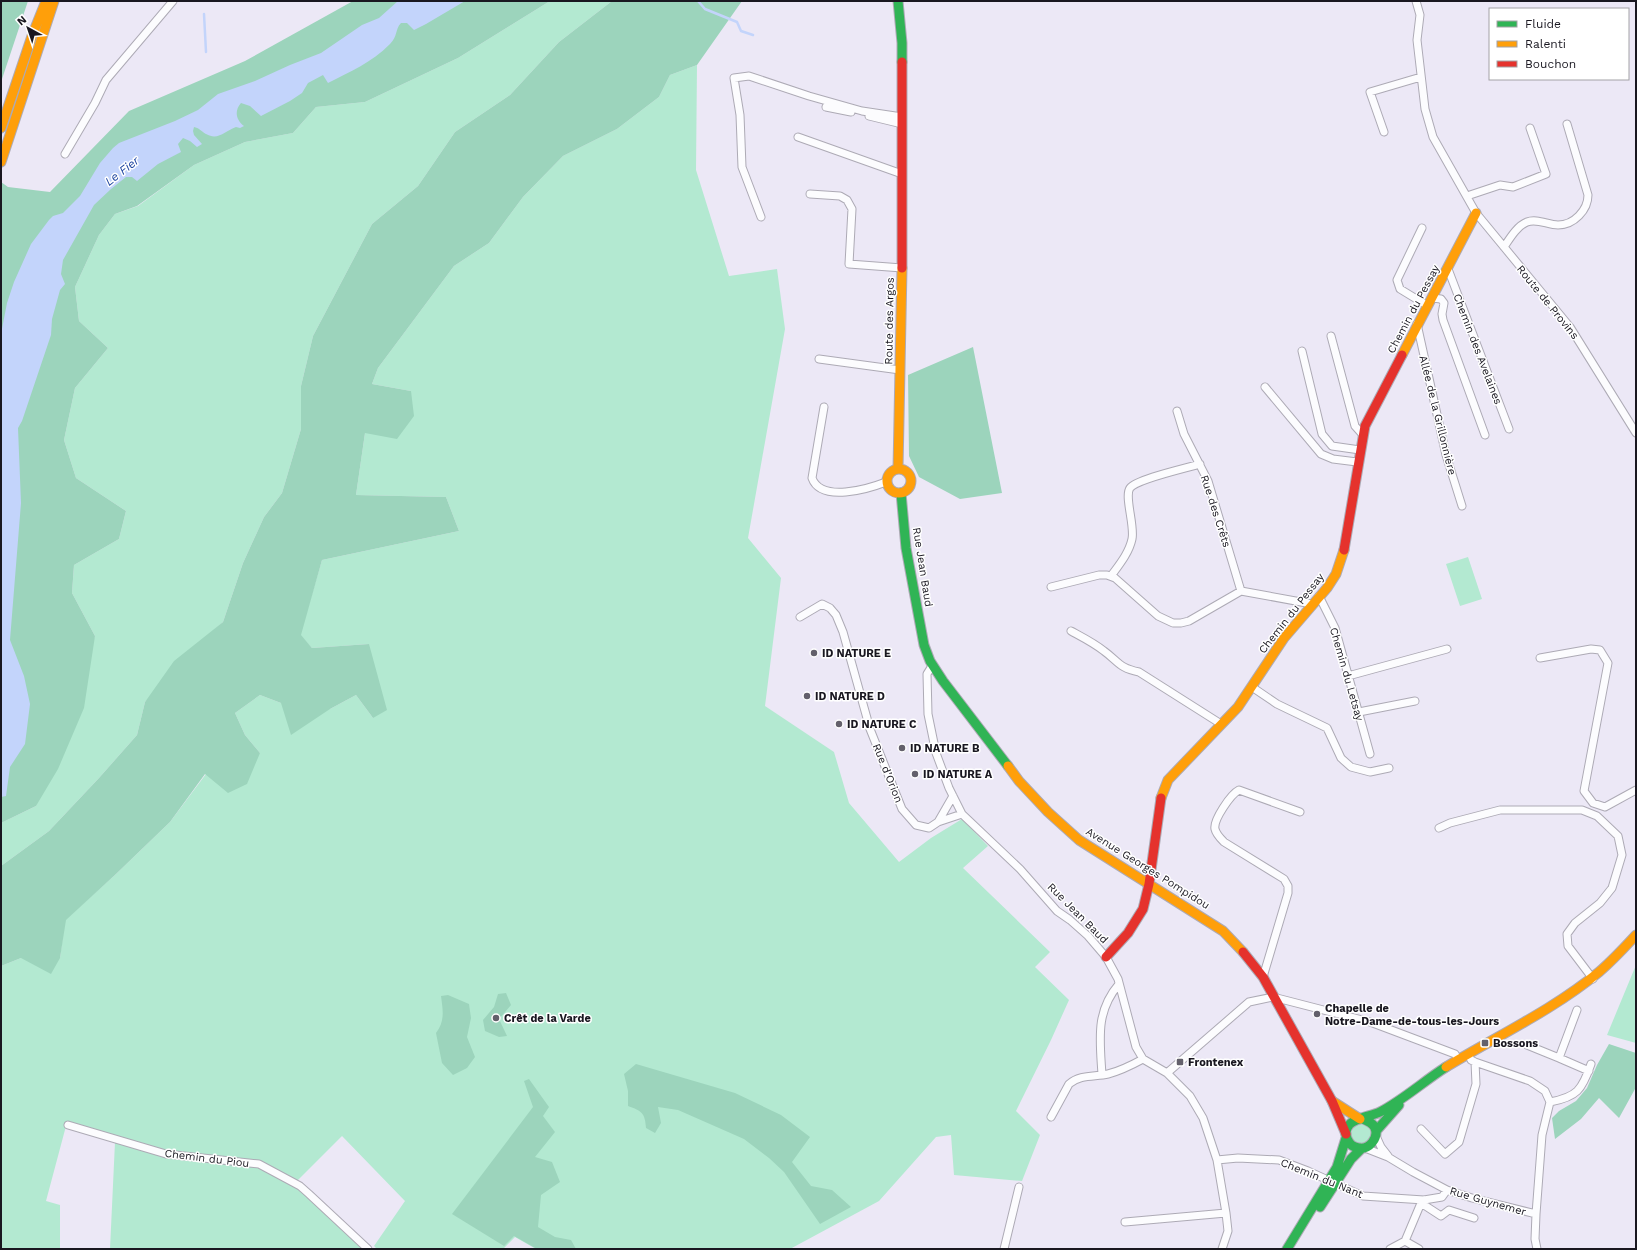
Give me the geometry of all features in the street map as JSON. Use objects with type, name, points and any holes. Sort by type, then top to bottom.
[{"type":"main road","points":[[32,36],[40,1]]},
{"type":"main road","points":[[1,128],[32,36],[46,1]]},
{"type":"main road","points":[[1,162],[55,1]]},
{"type":"main road","name":"Route des Argos","points":[[898,1],[902,43],[902,268],[898,469]]},
{"type":"main road","name":"Chemin du Pessay","points":[[1106,957],[1137,921],[1146,900],[1160,801],[1168,780],[1238,707],[1284,638],[1320,596],[1336,574],[1343,554],[1365,426],[1476,213]]},
{"type":"main road","points":[[898,469],[903,469],[908,473],[911,480],[908,488],[901,493],[894,492],[889,488],[886,482],[889,474],[893,470],[898,469]]},
{"type":"main road","name":"Rue Jean Baud","points":[[901,493],[906,548],[924,646]]},
{"type":"main road","name":"Avenue Georges Pompidou","points":[[924,646],[932,666],[943,681],[1019,781],[1048,812],[1079,840],[1200,915],[1223,931],[1249,958],[1263,977],[1332,1101],[1346,1136]]},
{"type":"main road","points":[[1293,1249],[1332,1182],[1350,1124],[1387,1108],[1418,1085],[1458,1059],[1561,1000],[1593,979],[1620,955],[1636,936]]},
{"type":"main road","points":[[1287,1249],[1332,1182],[1351,1159],[1363,1148],[1374,1142],[1376,1134],[1391,1113],[1418,1085]]},
{"type":"main road","name":"Avenue Georges Pompidou","points":[[1332,1101],[1361,1119]]},
{"type":"main road","points":[[1361,1119],[1371,1123],[1376,1134]]},
{"type":"main road","points":[[1346,1136],[1352,1146],[1363,1148]]},
{"type":"street","points":[[65,154],[96,103],[106,80],[173,1]]},
{"type":"street","name":"Route de Provins","points":[[1416,1],[1420,15],[1417,40],[1424,109],[1433,137],[1468,196],[1476,213],[1570,327],[1636,433]]},
{"type":"street","points":[[761,217],[742,167],[740,115],[734,78],[749,76],[808,96],[902,120]]},
{"type":"street","points":[[1384,132],[1370,92],[1421,77]]},
{"type":"street","points":[[826,107],[902,120]]},
{"type":"street","points":[[1504,247],[1519,228],[1527,222],[1532,221],[1558,225],[1563,224],[1576,219],[1585,208],[1588,201],[1588,195],[1567,124]]},
{"type":"street","points":[[1468,196],[1500,185],[1513,187],[1546,174],[1530,128]]},
{"type":"street","points":[[798,137],[902,174]]},
{"type":"street","points":[[810,194],[840,196],[847,200],[852,209],[849,264],[902,268]]},
{"type":"street","points":[[1422,228],[1396,280],[1400,289],[1430,302],[1441,299],[1444,302],[1442,314],[1443,320],[1485,434]]},
{"type":"street","name":"Chemin des Avelaines","points":[[1448,269],[1509,429]]},
{"type":"street","name":"Allée de la Grillonnière","points":[[1417,324],[1446,455],[1462,506]]},
{"type":"street","points":[[1331,336],[1355,426],[1363,434]]},
{"type":"street","points":[[1302,351],[1322,434],[1332,446],[1360,450]]},
{"type":"street","points":[[819,359],[900,370]]},
{"type":"street","points":[[1265,387],[1321,454],[1333,459],[1358,462]]},
{"type":"street","points":[[824,407],[812,478],[814,482],[822,489],[835,492],[868,489],[886,482]]},
{"type":"street","name":"Rue des Crêts","points":[[1177,410],[1184,434],[1208,480],[1241,591]]},
{"type":"street","points":[[1111,576],[1126,555],[1132,540],[1133,522],[1128,496],[1130,488],[1139,482],[1200,464]]},
{"type":"street","points":[[1051,587],[1099,575],[1111,576],[1158,616],[1173,623],[1189,621],[1241,591],[1312,604]]},
{"type":"street","name":"Chemin du Letsay","points":[[1320,596],[1335,628],[1370,754]]},
{"type":"street","name":"Rue d’Orion","points":[[800,617],[822,604],[830,608],[836,616],[843,632],[870,729],[902,809],[916,825],[929,828],[938,822]]},
{"type":"street","points":[[1071,631],[1105,651],[1122,666],[1139,672],[1221,724]]},
{"type":"street","points":[[1348,676],[1447,649]]},
{"type":"street","points":[[1540,658],[1591,649],[1600,650],[1608,664],[1584,791],[1593,803],[1605,807],[1636,790]]},
{"type":"street","name":"Rue Jean Baud","points":[[932,666],[927,674],[928,714],[936,753],[953,796],[962,814],[1020,870],[1057,911],[1088,936],[1106,957],[1119,984],[1136,1047],[1143,1059]]},
{"type":"street","points":[[1252,687],[1277,704],[1327,728],[1342,758],[1351,767],[1370,772],[1389,768]]},
{"type":"street","points":[[1358,712],[1415,701]]},
{"type":"street","points":[[1263,977],[1288,893],[1288,886],[1284,879],[1224,842],[1218,836],[1215,828],[1216,820],[1234,792],[1239,790],[1300,812]]},
{"type":"street","points":[[938,822],[953,796]]},
{"type":"street","points":[[1439,828],[1450,822],[1500,810],[1582,810],[1597,816],[1618,836],[1622,855],[1612,888],[1600,904],[1575,923],[1567,934],[1568,946],[1593,979]]},
{"type":"street","points":[[938,822],[962,814]]},
{"type":"street","points":[[1102,1074],[1099,1036],[1102,1015],[1108,1000],[1119,984]]},
{"type":"street","points":[[1167,1073],[1249,1002],[1273,997],[1370,1022],[1455,1054],[1458,1059]]},
{"type":"street","points":[[1559,1058],[1577,1010]]},
{"type":"street","points":[[1527,1045],[1559,1058],[1590,1068],[1584,1084],[1577,1092],[1550,1102]]},
{"type":"street","points":[[1468,1054],[1471,1060],[1475,1062],[1530,1080],[1545,1091],[1550,1102],[1542,1135],[1536,1214]]},
{"type":"street","points":[[1051,1117],[1069,1084],[1085,1076],[1123,1069],[1143,1059],[1167,1073],[1190,1096],[1203,1118],[1217,1160],[1228,1231],[1222,1249]]},
{"type":"street","points":[[1421,1129],[1445,1154],[1459,1142],[1476,1084],[1475,1062]]},
{"type":"street","name":"Chemin du Piou","points":[[68,1125],[166,1154],[259,1164],[289,1180],[309,1194],[368,1249]]},
{"type":"street","name":"Rue Guynemer","points":[[1376,1134],[1381,1147],[1388,1157]]},
{"type":"street","name":"Rue Guynemer","points":[[1363,1148],[1388,1157],[1447,1190],[1472,1198],[1536,1214],[1535,1239],[1537,1249]]},
{"type":"street","name":"Chemin du Nant","points":[[1217,1160],[1238,1158],[1279,1160],[1308,1171],[1363,1196],[1422,1202],[1442,1198],[1447,1190]]},
{"type":"street","points":[[1004,1249],[1019,1187]]},
{"type":"street","points":[[1390,1249],[1405,1241],[1422,1202],[1442,1216],[1449,1210],[1474,1218]]},
{"type":"street","points":[[1125,1222],[1226,1213]]},
{"type":"street","points":[[1405,1241],[1419,1249]]},
{"type":"green space","points":[[1,1],[28,1],[1,82]]},
{"type":"green space","points":[[353,1],[550,1],[458,58],[365,102],[316,107],[293,133],[245,142],[194,165],[137,206],[115,214],[99,235],[75,287],[79,321],[108,348],[75,388],[64,440],[76,478],[126,511],[119,539],[74,565],[72,593],[95,636],[84,708],[58,769],[36,806],[1,823],[1,182],[8,187],[50,192],[129,111],[245,61]]},
{"type":"green space","points":[[550,1],[612,1],[559,42],[510,95],[455,132],[418,186],[372,224],[313,336],[301,386],[301,429],[282,493],[264,517],[243,563],[223,622],[204,639],[145,702],[137,735],[99,778],[49,831],[1,866],[1,823],[36,806],[95,636],[72,593],[74,565],[119,539],[126,511],[76,478],[64,440],[75,388],[108,348],[79,321],[75,287],[99,235],[115,214],[138,206],[194,165],[245,142],[293,133],[316,107],[365,102],[458,58]]},
{"type":"green space","points":[[612,1],[742,1],[697,65],[670,75],[659,97],[617,129],[563,156],[523,197],[489,243],[454,266],[378,368],[372,384],[411,391],[414,416],[397,439],[365,433],[356,495],[446,497],[459,531],[322,560],[301,635],[312,648],[369,644],[387,710],[373,718],[356,695],[330,709],[291,735],[281,703],[260,695],[235,713],[245,735],[260,753],[247,784],[228,793],[205,774],[170,822],[66,920],[60,958],[51,974],[21,958],[1,966],[1,866],[49,831],[99,778],[137,735],[145,702],[174,661],[223,622],[243,563],[264,517],[282,493],[301,429],[301,386],[313,336],[372,224],[418,186],[455,132],[510,95],[559,42]]},
{"type":"green space","points":[[697,65],[696,170],[729,276],[777,269],[785,329],[748,538],[781,578],[765,706],[834,752],[849,803],[899,862],[931,838],[962,819],[988,846],[963,868],[1050,952],[1035,967],[1069,1000],[1016,1111],[1040,1135],[1022,1181],[954,1175],[951,1135],[936,1137],[879,1201],[790,1249],[536,1249],[515,1237],[503,1249],[377,1249],[374,1246],[405,1201],[342,1136],[297,1181],[363,1249],[110,1249],[115,1142],[66,1126],[46,1201],[60,1205],[60,1249],[1,1249],[1,966],[21,958],[60,958],[65,920],[170,822],[206,774],[260,753],[245,735],[235,713],[260,695],[281,703],[330,709],[356,695],[373,718],[369,644],[312,648],[300,635],[322,560],[459,531],[446,497],[356,495],[365,433],[411,391],[372,384],[378,368],[454,266],[489,243],[523,197],[563,156],[617,129],[659,97],[670,75]]},
{"type":"green space","points":[[973,347],[1002,493],[960,499],[919,477],[909,456],[908,375]]},
{"type":"green space","points":[[1468,557],[1482,599],[1460,606],[1446,564]]},
{"type":"green space","points":[[1636,965],[1636,1043],[1607,1035]]},
{"type":"green space","points":[[506,993],[511,1005],[499,1019],[507,1036],[499,1037],[485,1031],[483,1020],[494,1007],[498,994]]},
{"type":"green space","points":[[448,995],[469,1004],[471,1018],[467,1037],[475,1057],[467,1068],[453,1075],[442,1063],[436,1033],[442,1020],[443,1011],[441,996]]},
{"type":"green space","points":[[1609,1044],[1636,1053],[1636,1089],[1619,1118],[1599,1098],[1581,1119],[1555,1139],[1552,1118],[1559,1111],[1576,1101],[1587,1088],[1597,1065]]},
{"type":"green space","points":[[636,1064],[735,1093],[781,1115],[810,1137],[792,1162],[811,1186],[832,1190],[851,1207],[820,1224],[784,1172],[769,1158],[744,1139],[678,1110],[658,1107],[661,1123],[655,1133],[646,1128],[645,1119],[642,1113],[637,1109],[628,1106],[628,1091],[624,1074]]},
{"type":"green space","points":[[529,1079],[549,1107],[543,1116],[555,1132],[535,1157],[552,1162],[560,1182],[541,1195],[538,1227],[555,1237],[571,1240],[576,1249],[537,1249],[514,1236],[504,1246],[452,1214],[533,1107],[524,1081]]},
{"type":"green space","points":[[1357,1124],[1365,1124],[1371,1130],[1371,1138],[1365,1144],[1357,1144],[1351,1138],[1351,1130]]},
{"type":"water","name":"Le Fier","points":[[398,1],[465,1],[414,30],[407,23],[401,23],[393,41],[383,51],[368,62],[328,83],[323,75],[308,83],[302,93],[290,101],[261,116],[250,106],[241,103],[237,109],[237,115],[239,121],[244,126],[240,128],[236,127],[218,136],[210,136],[194,127],[194,135],[202,144],[197,147],[190,141],[183,138],[178,144],[181,152],[158,164],[137,181],[132,177],[126,177],[111,189],[94,205],[63,260],[61,274],[65,284],[60,290],[52,319],[51,335],[22,421],[18,428],[21,503],[10,640],[24,676],[30,704],[25,744],[10,767],[6,796],[1,797],[1,334],[7,303],[14,282],[31,244],[53,216],[63,213],[80,196],[100,163],[119,143],[175,121],[198,110],[218,94],[255,81],[321,53],[362,25],[379,18]]},
{"type":"waterway","points":[[698,1],[705,9],[737,22],[741,31],[753,35]]},
{"type":"waterway","points":[[204,14],[206,52]]},
{"type":"traffic: fast","points":[[898,1],[902,43],[902,62]]},
{"type":"traffic: fast","points":[[901,493],[906,548],[924,645],[930,661],[943,681],[1008,766]]},
{"type":"traffic: fast","points":[[1363,1119],[1373,1125],[1376,1136],[1370,1145],[1359,1148],[1352,1145],[1346,1136],[1347,1128],[1351,1123],[1389,1107],[1446,1067]]},
{"type":"traffic: fast","points":[[1376,1131],[1399,1105]]},
{"type":"traffic: fast","points":[[1287,1249],[1337,1167],[1346,1138]]},
{"type":"traffic: fast","points":[[1320,1207],[1351,1159],[1361,1149]]},
{"type":"traffic: slow","points":[[1,128],[32,36],[46,1]]},
{"type":"traffic: slow","points":[[1,162],[54,1]]},
{"type":"traffic: slow","points":[[1402,355],[1476,213]]},
{"type":"traffic: slow","points":[[898,469],[902,268]]},
{"type":"traffic: slow","points":[[899,469],[904,470],[910,476],[911,481],[910,486],[904,492],[899,493],[894,492],[888,486],[887,481],[888,476],[894,470],[899,469]]},
{"type":"traffic: slow","points":[[1161,798],[1168,780],[1238,707],[1284,638],[1327,588],[1336,574],[1344,550]]},
{"type":"traffic: slow","points":[[1008,766],[1019,781],[1048,812],[1079,840],[1223,931],[1243,952]]},
{"type":"traffic: slow","points":[[1446,1067],[1563,999],[1599,972],[1636,935]]},
{"type":"traffic: slow","points":[[1332,1101],[1360,1119]]},
{"type":"traffic: jam","points":[[902,62],[902,268]]},
{"type":"traffic: jam","points":[[1344,550],[1365,426],[1402,355]]},
{"type":"traffic: jam","points":[[1106,957],[1128,933],[1143,909],[1149,884],[1161,798]]},
{"type":"traffic: jam","points":[[1243,952],[1263,977],[1332,1101],[1346,1134]]},
{"type":"place","name":"ID NATURE E","points":[[814,653]]},
{"type":"place","name":"ID NATURE D","points":[[807,696]]},
{"type":"place","name":"ID NATURE C","points":[[839,724]]},
{"type":"place","name":"ID NATURE B","points":[[902,748]]},
{"type":"place","name":"ID NATURE A","points":[[915,774]]},
{"type":"place","name":"Chapelle de Notre-Dame-de-tous-les-Jours","points":[[1317,1014]]},
{"type":"place","name":"Crêt de la Varde","points":[[496,1018]]},
{"type":"place","name":"Bossons","points":[[1485,1043]]},
{"type":"place","name":"Frontenex","points":[[1180,1062]]}]
